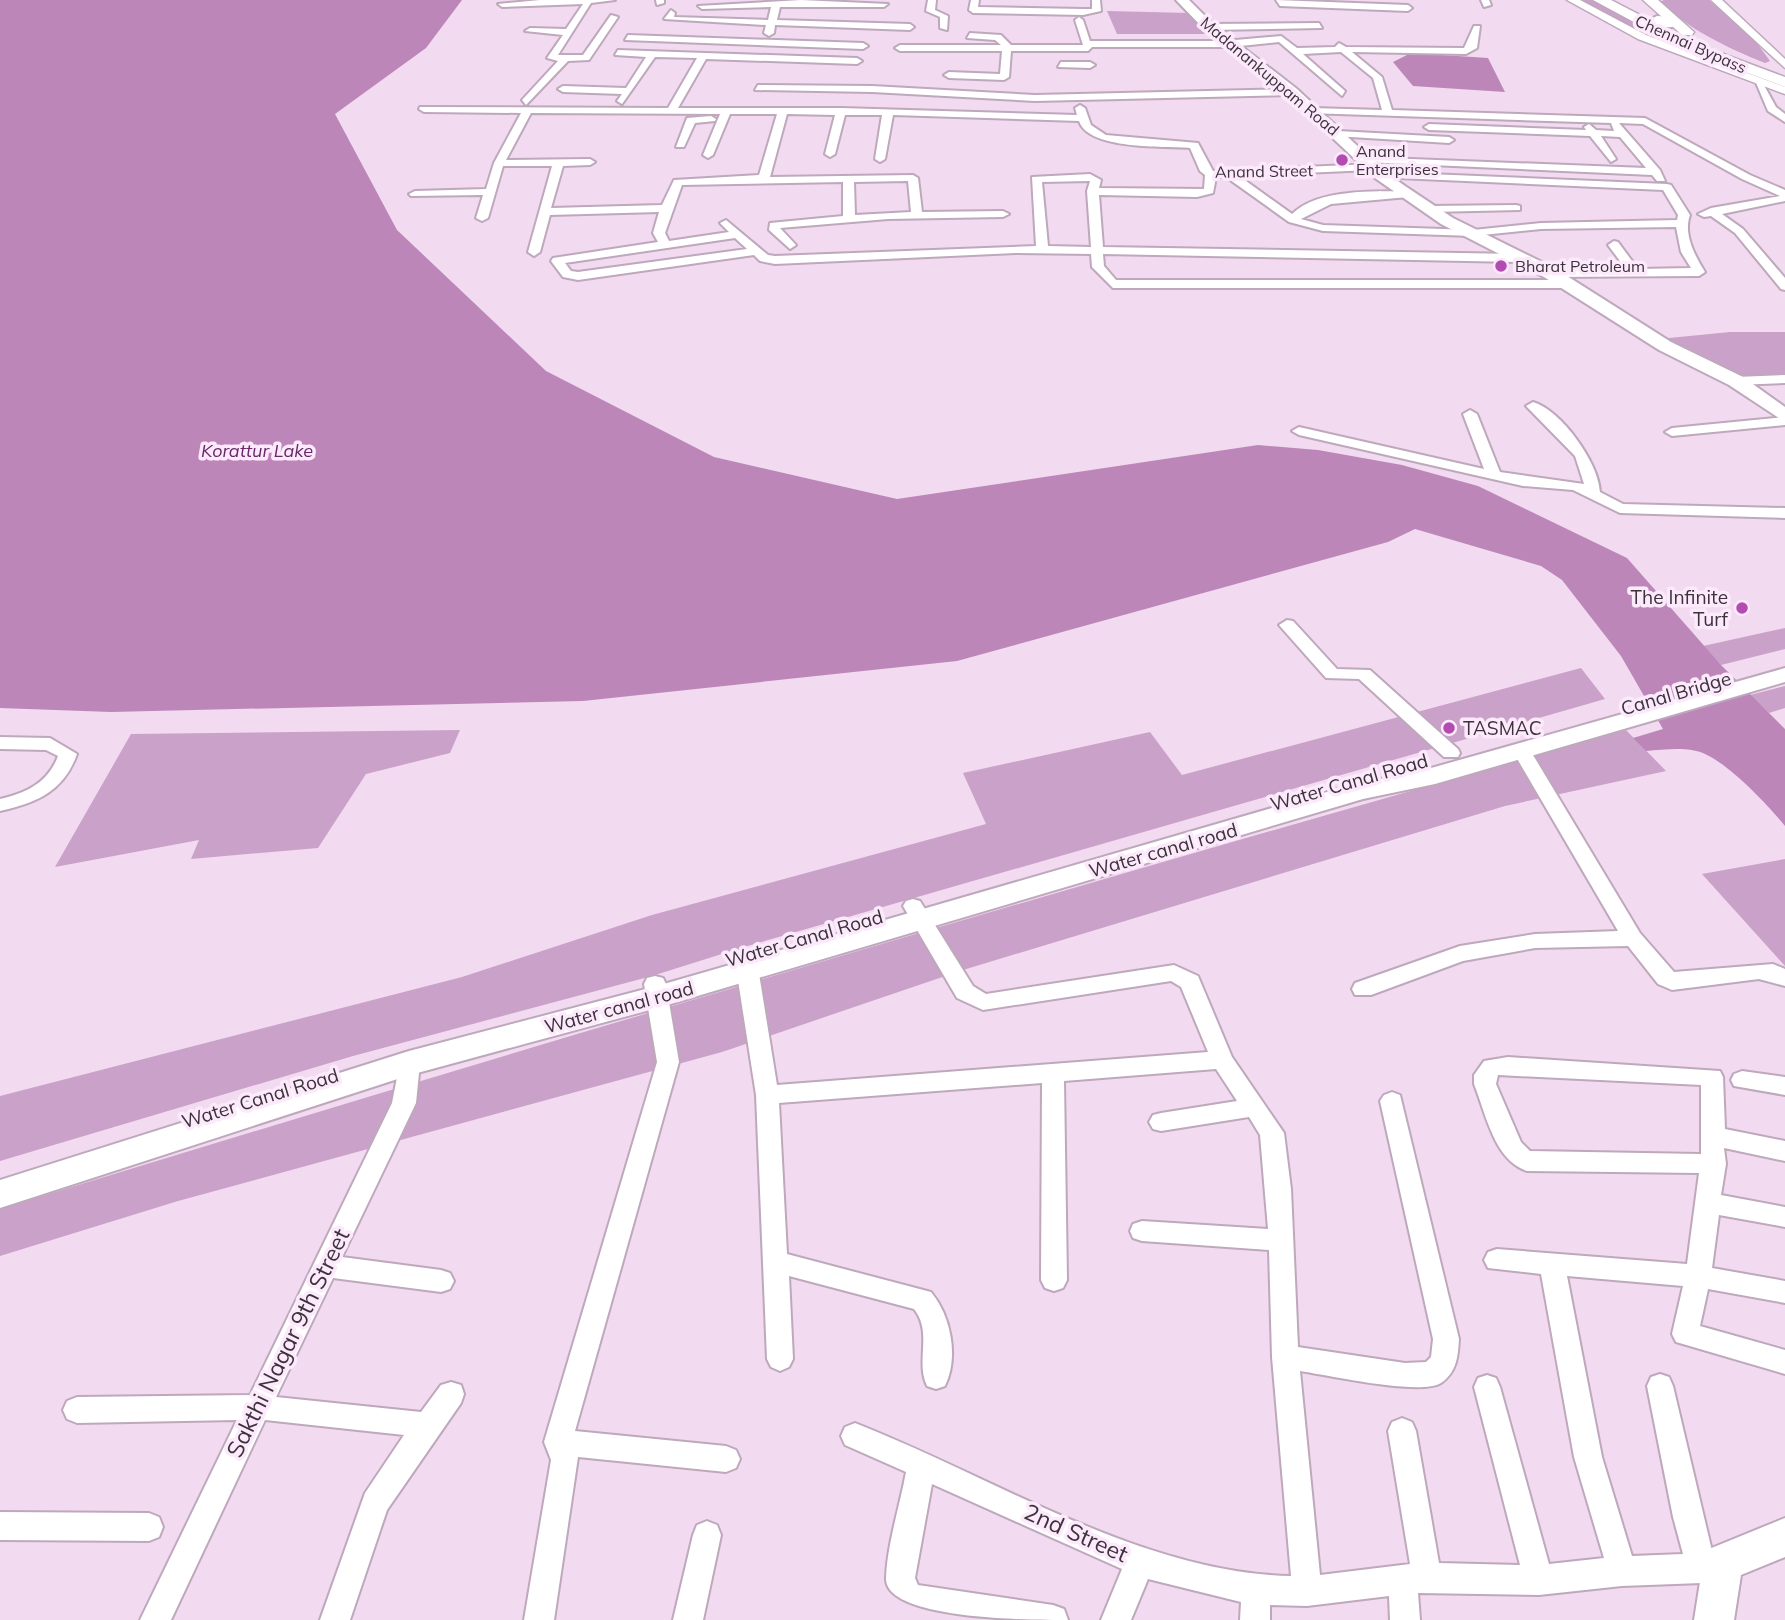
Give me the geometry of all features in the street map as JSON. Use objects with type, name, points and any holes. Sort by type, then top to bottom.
[{"type":"highway","name":"Chennai Bypass","points":[[1600,0],[1689,46],[1785,82]]},
{"type":"highway","name":"Chennai Bypass","points":[[1650,0],[1672,22],[1712,45],[1785,74]]},
{"type":"highway","points":[[1648,26],[1657,21],[1672,22]]},
{"type":"main road","name":"Madanankuppam Road","points":[[1182,0],[1209,27],[1292,92],[1367,162],[1404,192],[1518,258],[1550,273],[1665,346],[1735,381],[1785,416]]},
{"type":"main road","points":[[1747,679],[1785,662]]},
{"type":"main road","points":[[1747,679],[1785,675]]},
{"type":"main road","name":"Canal Bridge","points":[[1620,716],[1747,679]]},
{"type":"main road","name":"Water Canal Road","points":[[0,1178],[451,1040],[656,990],[1451,753],[1620,716]]},
{"type":"main road","points":[[1360,792],[1426,778],[1521,750],[1620,716]]},
{"type":"main road","name":"Water canal road","points":[[918,914],[1360,792]]},
{"type":"main road","name":"Water canal road","points":[[0,1194],[409,1063],[656,990]]},
{"type":"main road","points":[[1714,1620],[1712,1566],[1785,1537]]},
{"type":"street","points":[[502,4],[611,0]]},
{"type":"street","points":[[716,0],[728,5]]},
{"type":"street","points":[[932,0],[930,11],[944,16],[944,28]]},
{"type":"street","points":[[975,0],[973,10],[1083,12],[1097,11],[1096,0]]},
{"type":"street","points":[[1280,0],[1280,3],[1408,8]]},
{"type":"street","points":[[1572,0],[1642,37],[1785,91]]},
{"type":"street","points":[[1716,0],[1785,65]]},
{"type":"street","points":[[702,6],[806,1],[884,2],[877,31]]},
{"type":"street","points":[[587,2],[552,58],[586,58],[614,16]]},
{"type":"street","points":[[761,58],[776,4]]},
{"type":"street","points":[[1209,27],[1315,26],[1314,4]]},
{"type":"street","points":[[721,42],[728,5]]},
{"type":"street","points":[[661,31],[670,16],[877,31],[910,27]]},
{"type":"street","points":[[901,48],[1088,48],[1081,23],[1069,25]]},
{"type":"street","points":[[1297,51],[1466,51],[1472,48],[1477,28]]},
{"type":"street","points":[[530,31],[568,32]]},
{"type":"street","points":[[949,75],[1004,77],[1007,48],[998,37],[970,36]]},
{"type":"street","points":[[628,38],[863,46]]},
{"type":"street","points":[[1088,44],[1229,43],[1278,39],[1297,51],[1342,93]]},
{"type":"street","points":[[1335,42],[1377,77],[1388,113]]},
{"type":"street","points":[[1061,48],[1060,69],[1090,65]]},
{"type":"street","points":[[618,53],[857,61]]},
{"type":"street","points":[[618,109],[652,55]]},
{"type":"street","points":[[672,110],[703,56]]},
{"type":"street","points":[[482,218],[499,163],[527,106],[564,60]]},
{"type":"street","points":[[729,68],[776,80],[1080,98],[1292,92]]},
{"type":"street","points":[[758,88],[776,80]]},
{"type":"street","points":[[1757,80],[1772,109],[1785,119]]},
{"type":"street","points":[[563,89],[628,91]]},
{"type":"street","points":[[680,145],[691,120],[724,115],[783,111],[888,111],[1081,118],[1080,98]]},
{"type":"street","points":[[424,110],[527,106],[672,110],[724,115]]},
{"type":"street","points":[[761,180],[765,177],[783,111]]},
{"type":"street","points":[[830,154],[841,111]]},
{"type":"street","points":[[880,159],[888,111]]},
{"type":"street","points":[[1312,111],[1636,120],[1654,125],[1785,196]]},
{"type":"street","points":[[708,155],[724,115]]},
{"type":"street","name":"Anand Street","points":[[1081,118],[1089,131],[1103,138],[1194,142],[1205,171],[1211,174],[1230,175],[1367,162]]},
{"type":"street","points":[[1582,118],[1611,159]]},
{"type":"street","points":[[1550,273],[1699,272],[1687,252],[1682,219],[1667,187],[1609,119]]},
{"type":"street","points":[[1332,129],[1624,134]]},
{"type":"street","points":[[1332,129],[1510,142]]},
{"type":"street","points":[[1367,162],[1646,160]]},
{"type":"street","points":[[499,163],[590,162]]},
{"type":"street","points":[[1367,162],[1656,172]]},
{"type":"street","points":[[1367,162],[1667,187]]},
{"type":"street","points":[[534,252],[558,163]]},
{"type":"street","points":[[1093,191],[1197,194],[1209,191],[1211,174]]},
{"type":"street","points":[[1230,175],[1293,220],[1323,228],[1473,233],[1541,226],[1682,219],[1785,196]]},
{"type":"street","points":[[1042,249],[1036,179],[1093,177],[1098,267],[1113,284],[1568,284]]},
{"type":"street","points":[[848,178],[849,219]]},
{"type":"street","points":[[665,244],[659,233],[666,208],[678,182],[913,178],[917,215]]},
{"type":"street","points":[[1293,220],[1302,209],[1321,203],[1426,191]]},
{"type":"street","points":[[415,194],[488,192]]},
{"type":"street","points":[[546,212],[666,208]]},
{"type":"street","points":[[1430,209],[1516,208]]},
{"type":"street","points":[[1711,211],[1739,231],[1785,286]]},
{"type":"street","points":[[790,245],[773,228],[774,225],[917,215],[1003,214]]},
{"type":"street","points":[[726,223],[766,259],[775,260],[1042,249],[1518,258]]},
{"type":"street","points":[[737,234],[557,261],[568,274],[578,276],[756,251]]},
{"type":"street","points":[[1614,245],[1635,274]]},
{"type":"street","points":[[1735,381],[1785,379]]},
{"type":"street","points":[[1533,406],[1585,459],[1592,472],[1592,494]]},
{"type":"street","points":[[1470,414],[1494,476]]},
{"type":"street","points":[[1672,432],[1785,421]]},
{"type":"street","points":[[1298,431],[1534,484],[1576,486],[1614,506],[1631,509],[1785,513]]},
{"type":"street","points":[[1287,625],[1332,674],[1364,674],[1451,753]]},
{"type":"street","points":[[0,743],[50,744],[68,754],[63,771],[47,786],[27,800],[0,806]]},
{"type":"street","points":[[1521,750],[1633,938],[1672,982],[1759,971],[1773,972],[1785,978]]},
{"type":"street","points":[[918,914],[965,992],[983,1002],[1174,973],[1190,982],[1222,1060],[1272,1133],[1281,1240],[1285,1357],[1307,1591]]},
{"type":"street","points":[[1363,989],[1460,954],[1535,941],[1633,938]]},
{"type":"street","points":[[747,963],[767,1095],[780,1359]]},
{"type":"street","points":[[538,1620],[565,1461],[558,1443],[668,1062],[656,990]]},
{"type":"street","points":[[767,1095],[1222,1060]]},
{"type":"street","name":"Sakthi Nagar 9th Street","points":[[155,1620],[404,1103],[409,1063]]},
{"type":"street","points":[[1714,1164],[1527,1161],[1517,1156],[1511,1147],[1485,1084],[1485,1076],[1492,1068],[1508,1066],[1712,1077],[1716,1138],[1714,1164],[1711,1203],[1685,1334],[1785,1362]]},
{"type":"street","points":[[1053,1072],[1054,1280]]},
{"type":"street","points":[[1742,1080],[1785,1086]]},
{"type":"street","points":[[1285,1357],[1405,1375],[1432,1374],[1444,1362],[1447,1339],[1392,1101]]},
{"type":"street","points":[[1161,1122],[1255,1107]]},
{"type":"street","points":[[1716,1138],[1785,1151]]},
{"type":"street","points":[[1711,1203],[1785,1217]]},
{"type":"street","points":[[1142,1231],[1281,1240]]},
{"type":"street","points":[[1497,1260],[1698,1276],[1785,1292]]},
{"type":"street","points":[[776,1262],[922,1300],[933,1311],[938,1324],[936,1377]]},
{"type":"street","points":[[1552,1263],[1588,1457],[1622,1571]]},
{"type":"street","points":[[325,1266],[441,1281]]},
{"type":"street","points":[[1660,1387],[1687,1517],[1712,1566]]},
{"type":"street","points":[[1487,1388],[1539,1580]]},
{"type":"street","points":[[335,1620],[375,1503],[426,1425],[451,1394]]},
{"type":"street","points":[[77,1410],[256,1407],[426,1425]]},
{"type":"street","points":[[1402,1431],[1415,1578],[1405,1620]]},
{"type":"street","name":"2nd Street","points":[[855,1436],[922,1463],[1140,1562],[1218,1584],[1256,1590],[1307,1591],[1415,1578],[1539,1580],[1622,1571],[1712,1566]]},
{"type":"street","points":[[558,1443],[726,1459]]},
{"type":"street","points":[[922,1463],[901,1580],[908,1595],[916,1600],[1053,1620]]},
{"type":"street","points":[[0,1526],[149,1527]]},
{"type":"street","points":[[688,1620],[707,1535]]},
{"type":"street","points":[[1116,1620],[1140,1562]]},
{"type":"street","points":[[1255,1620],[1256,1590]]},
{"type":"shaded area","points":[[1576,0],[1595,0],[1687,48],[1766,77],[1760,79],[1647,38]]},
{"type":"shaded area","points":[[1709,0],[1754,39],[1770,61],[1765,63],[1709,37],[1659,2]]},
{"type":"shaded area","points":[[1107,11],[1190,13],[1213,34],[1117,34]]},
{"type":"shaded area","points":[[1730,332],[1785,332],[1785,376],[1738,377],[1659,339]]},
{"type":"shaded area","points":[[1785,628],[1785,649],[1721,665],[1703,646]]},
{"type":"shaded area","points":[[1581,668],[1605,699],[744,947],[652,976],[353,1056],[0,1161],[0,1096],[462,977],[652,915],[986,824],[963,773],[1150,732],[1182,775]]},
{"type":"shaded area","points":[[1785,686],[1785,708],[1769,713],[1750,695]]},
{"type":"shaded area","points":[[460,730],[450,753],[366,774],[318,848],[191,859],[199,840],[55,867],[131,734]]},
{"type":"shaded area","points":[[1626,730],[1666,771],[1505,806],[963,970],[722,1052],[178,1201],[0,1256],[0,1209],[812,965]]},
{"type":"shaded area","points":[[1785,859],[1785,966],[1702,874]]},
{"type":"water","name":"Korattur Lake","points":[[0,0],[462,0],[426,48],[335,114],[397,230],[546,371],[714,457],[897,499],[1258,445],[1318,450],[1402,465],[1478,486],[1627,558],[1721,665],[1785,729],[1785,826],[1748,786],[1715,759],[1691,750],[1646,751],[1633,738],[1663,729],[1621,656],[1562,580],[1541,566],[1415,529],[1388,542],[957,661],[583,701],[111,712],[0,708]]},
{"type":"water","points":[[1411,53],[1488,58],[1505,92],[1413,86],[1393,62]]},
{"type":"place","name":"Anand Enterprises","points":[[1342,160]]},
{"type":"place","name":"Bharat Petroleum","points":[[1501,266]]},
{"type":"place","name":"The Infinite Turf","points":[[1742,608]]},
{"type":"place","name":"TASMAC","points":[[1449,728]]}]
